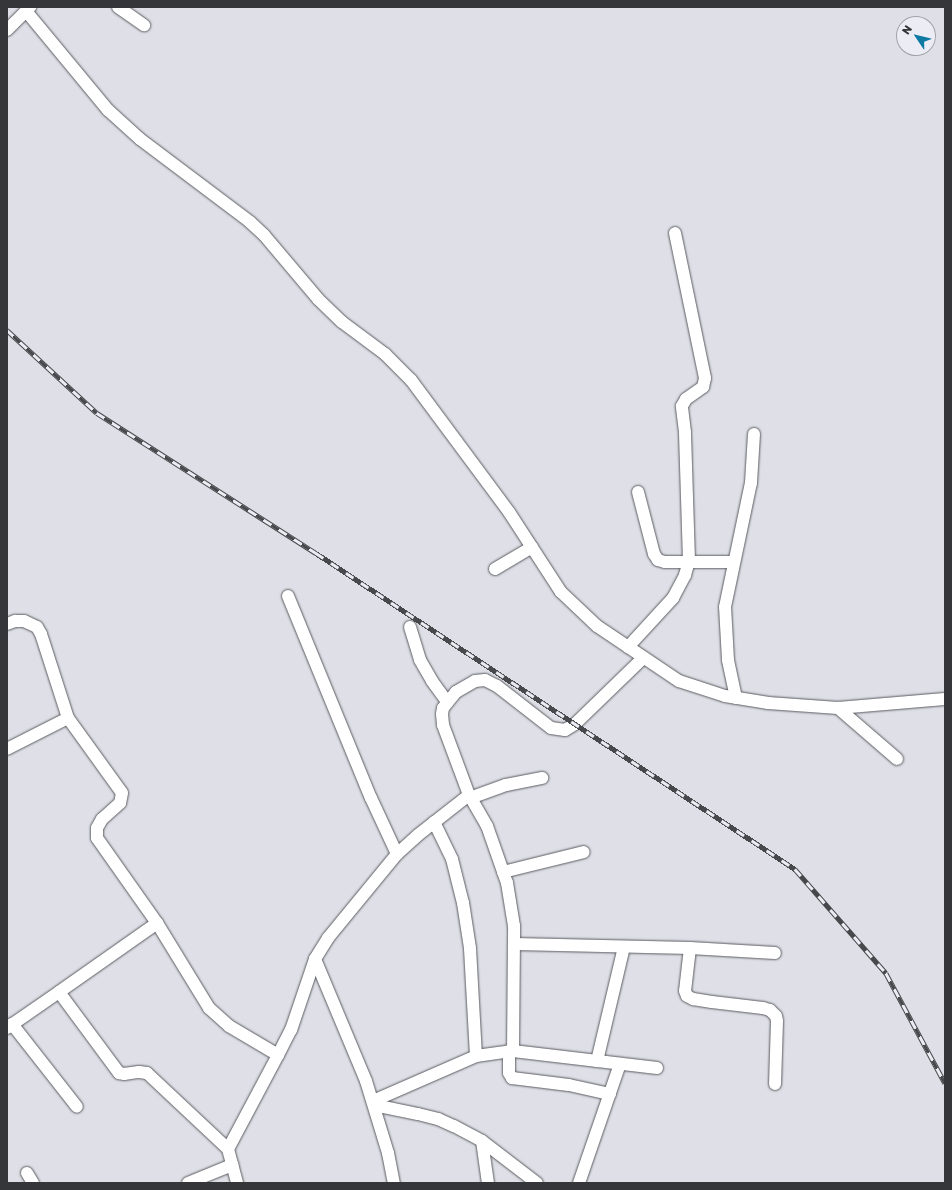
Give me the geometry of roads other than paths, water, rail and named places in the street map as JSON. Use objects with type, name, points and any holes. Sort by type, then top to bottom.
[{"type":"street","points":[[118,7],[144,26]]},
{"type":"street","points":[[7,30],[28,9],[108,110],[140,139],[250,222],[264,235],[318,299],[342,322],[385,354],[411,380],[509,512],[561,592],[597,626],[679,681],[736,698],[768,703],[838,708],[945,699]]},
{"type":"street","points":[[628,648],[673,598],[685,575],[689,561],[686,432],[682,406],[686,399],[703,387],[705,378],[675,233]]},
{"type":"street","points":[[736,698],[728,660],[725,607],[750,483],[754,434]]},
{"type":"street","points":[[638,492],[655,558],[665,562],[734,562]]},
{"type":"street","points":[[495,569],[532,547]]},
{"type":"street","points":[[288,596],[374,803],[397,854]]},
{"type":"street","points":[[7,624],[15,621],[24,621],[37,627],[41,634],[68,718],[122,793],[120,804],[102,819],[97,828],[97,838],[157,923],[209,1008],[229,1026],[278,1055]]},
{"type":"street","points":[[410,628],[423,666],[447,702]]},
{"type":"street","points":[[610,1094],[569,1085],[512,1078],[510,1075],[515,944],[514,926],[503,872],[487,826],[469,796],[442,720],[442,714],[447,702],[456,692],[475,680],[485,680],[497,686],[551,728],[561,731],[565,730],[575,724],[643,658]]},
{"type":"street","points":[[838,708],[897,759]]},
{"type":"street","points":[[7,749],[68,718]]},
{"type":"street","points":[[228,1149],[291,1030],[315,959],[340,923],[397,854],[434,822],[469,796],[513,783],[542,778]]},
{"type":"street","points":[[434,822],[452,860],[463,903],[470,948],[476,1056]]},
{"type":"street","points":[[503,872],[584,852]]},
{"type":"street","points":[[77,1107],[10,1026],[157,923]]},
{"type":"street","points":[[515,944],[690,948],[775,953]]},
{"type":"street","points":[[597,1062],[624,947]]},
{"type":"street","points":[[690,948],[685,991],[687,996],[693,999],[763,1008],[770,1010],[776,1016],[775,1084]]},
{"type":"street","points":[[315,959],[347,1032],[373,1103],[388,1153],[394,1183]]},
{"type":"street","points":[[59,992],[119,1073],[147,1073],[228,1149],[237,1183]]},
{"type":"street","points":[[373,1103],[476,1056],[511,1051],[656,1068]]},
{"type":"street","points":[[579,1183],[620,1064]]},
{"type":"street","points":[[373,1103],[438,1119],[482,1141],[537,1183]]},
{"type":"street","points":[[482,1141],[488,1183]]},
{"type":"street","points":[[188,1183],[232,1165]]},
{"type":"railway","points":[[7,330],[97,413],[316,553],[795,869],[886,973],[945,1083]]}]
